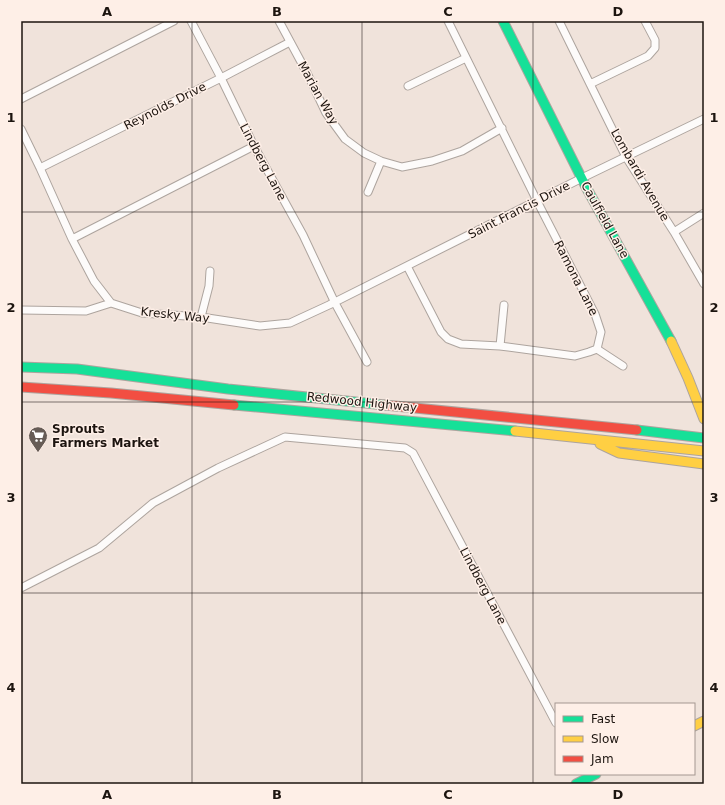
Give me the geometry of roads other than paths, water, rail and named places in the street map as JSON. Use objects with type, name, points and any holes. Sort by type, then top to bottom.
[{"type":"main road","name":"Caulfield Lane","points":[[503,21],[582,178],[674,347],[704,419]]},
{"type":"main road","name":"Redwood Highway","points":[[21,367],[77,369],[228,389],[593,425],[704,438]]},
{"type":"main road","name":"Redwood Highway","points":[[21,387],[119,394],[586,438],[704,451]]},
{"type":"main road","points":[[586,438],[619,453],[704,464]]},
{"type":"main road","points":[[695,726],[704,721]]},
{"type":"main road","points":[[576,784],[586,779]]},
{"type":"street","points":[[21,99],[174,21]]},
{"type":"street","name":"Lindberg Lane","points":[[191,21],[254,146],[302,235],[335,303],[367,362]]},
{"type":"street","name":"Marian Way","points":[[279,21],[307,73],[326,113],[345,139],[364,153],[402,167],[432,161],[462,151],[502,128]]},
{"type":"street","name":"Ramona Lane","points":[[448,21],[595,314],[601,332],[596,349]]},
{"type":"street","name":"Lombardi Avenue","points":[[559,21],[626,157],[674,232],[704,284]]},
{"type":"street","points":[[590,84],[648,56],[655,48],[654,40],[645,21]]},
{"type":"street","name":"Reynolds Drive","points":[[40,168],[290,42]]},
{"type":"street","points":[[408,86],[466,58]]},
{"type":"street","name":"Saint Francis Drive","points":[[335,303],[582,178],[704,119]]},
{"type":"street","points":[[21,129],[72,239],[94,281],[111,303],[86,311],[21,309]]},
{"type":"street","points":[[72,239],[254,146]]},
{"type":"street","points":[[368,192],[381,160]]},
{"type":"street","points":[[674,232],[704,213]]},
{"type":"street","points":[[407,266],[441,332],[448,339],[461,344],[500,346],[575,356],[596,349],[623,366]]},
{"type":"street","points":[[201,317],[209,286],[210,271]]},
{"type":"street","name":"Kresky Way","points":[[111,303],[142,313],[201,317],[260,326],[290,323],[335,303]]},
{"type":"street","points":[[500,346],[504,305]]},
{"type":"street","name":"Lindberg Lane","points":[[21,588],[99,548],[153,503],[218,468],[285,437],[405,448],[413,453],[555,721]]},
{"type":"place","name":"Sprouts Farmers Market","points":[[38,453]]}]
